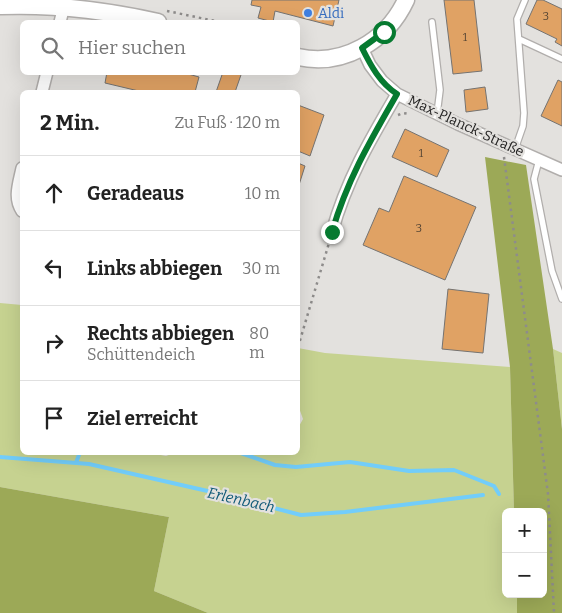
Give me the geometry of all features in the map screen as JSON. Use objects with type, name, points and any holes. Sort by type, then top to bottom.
[{"type":"street","points":[[300,57],[335,58],[362,48],[390,26],[402,10],[406,0]]},
{"type":"street","points":[[61,20],[65,3]]},
{"type":"street","points":[[0,6],[65,3],[148,20]]},
{"type":"street","name":"Max-Planck-Straße","points":[[362,48],[370,65],[382,81],[397,94],[562,170]]},
{"type":"street","points":[[42,90],[46,75]]},
{"type":"street","points":[[332,232],[348,185],[369,142],[397,94]]},
{"type":"street","points":[[20,178],[16,197],[20,208]]},
{"type":"lane","points":[[515,149],[523,126],[524,112],[517,19],[525,0]]},
{"type":"lane","points":[[432,22],[440,90],[438,114]]},
{"type":"lane","points":[[519,39],[562,59]]},
{"type":"lane","points":[[539,160],[534,179],[552,271],[562,299]]},
{"type":"path","points":[[506,174],[548,494],[554,613]]},
{"type":"path","points":[[300,340],[332,232]]},
{"type":"green space","points":[[485,157],[526,165],[553,349],[562,429],[562,613],[517,613],[517,598],[547,598],[547,508],[514,508],[510,367]]},
{"type":"green space","points":[[0,303],[20,305],[20,455],[300,455],[300,424],[303,419],[300,411],[300,348],[325,353],[510,367],[514,508],[502,508],[502,598],[517,598],[517,613],[208,613],[154,591],[169,517],[0,487]]},
{"type":"green space","points":[[553,349],[562,353],[562,429]]},
{"type":"green space","points":[[0,487],[169,517],[154,591],[208,613],[0,613]]},
{"type":"building","name":"Aldi","points":[[252,0],[339,0],[333,26],[275,11],[273,20],[266,20],[258,18],[261,7],[251,5]]},
{"type":"building","points":[[444,0],[474,0],[482,71],[453,74]]},
{"type":"building","points":[[537,0],[543,0],[562,9],[562,46],[555,42],[557,39],[526,24]]},
{"type":"building","points":[[106,75],[192,75],[199,77],[196,90],[135,90],[105,83]]},
{"type":"building","points":[[222,75],[241,75],[236,90],[217,90]]},
{"type":"building","points":[[558,80],[562,82],[562,126],[541,116]]},
{"type":"building","points":[[485,87],[488,109],[466,112],[464,90]]},
{"type":"building","points":[[300,106],[324,115],[310,156],[300,152]]},
{"type":"building","points":[[405,129],[449,150],[437,177],[392,157]]},
{"type":"building","points":[[300,164],[305,166],[300,182]]},
{"type":"building","points":[[404,176],[476,207],[445,280],[363,245],[379,208],[389,212]]},
{"type":"building","points":[[448,289],[489,294],[483,353],[442,349]]},
{"type":"waterway","points":[[76,463],[79,455]]},
{"type":"waterway","points":[[247,455],[275,465],[296,467],[350,462],[409,471],[454,470],[494,486],[499,494]]},
{"type":"waterway","name":"Erlenbach","points":[[0,457],[89,464],[212,492],[301,515],[345,512],[483,495]]},
{"type":"place","name":"Aldi","points":[[308,13]]},
{"type":"route","points":[[332,232],[348,185],[369,142],[397,94],[382,81],[370,65],[362,48],[384,32]]}]
